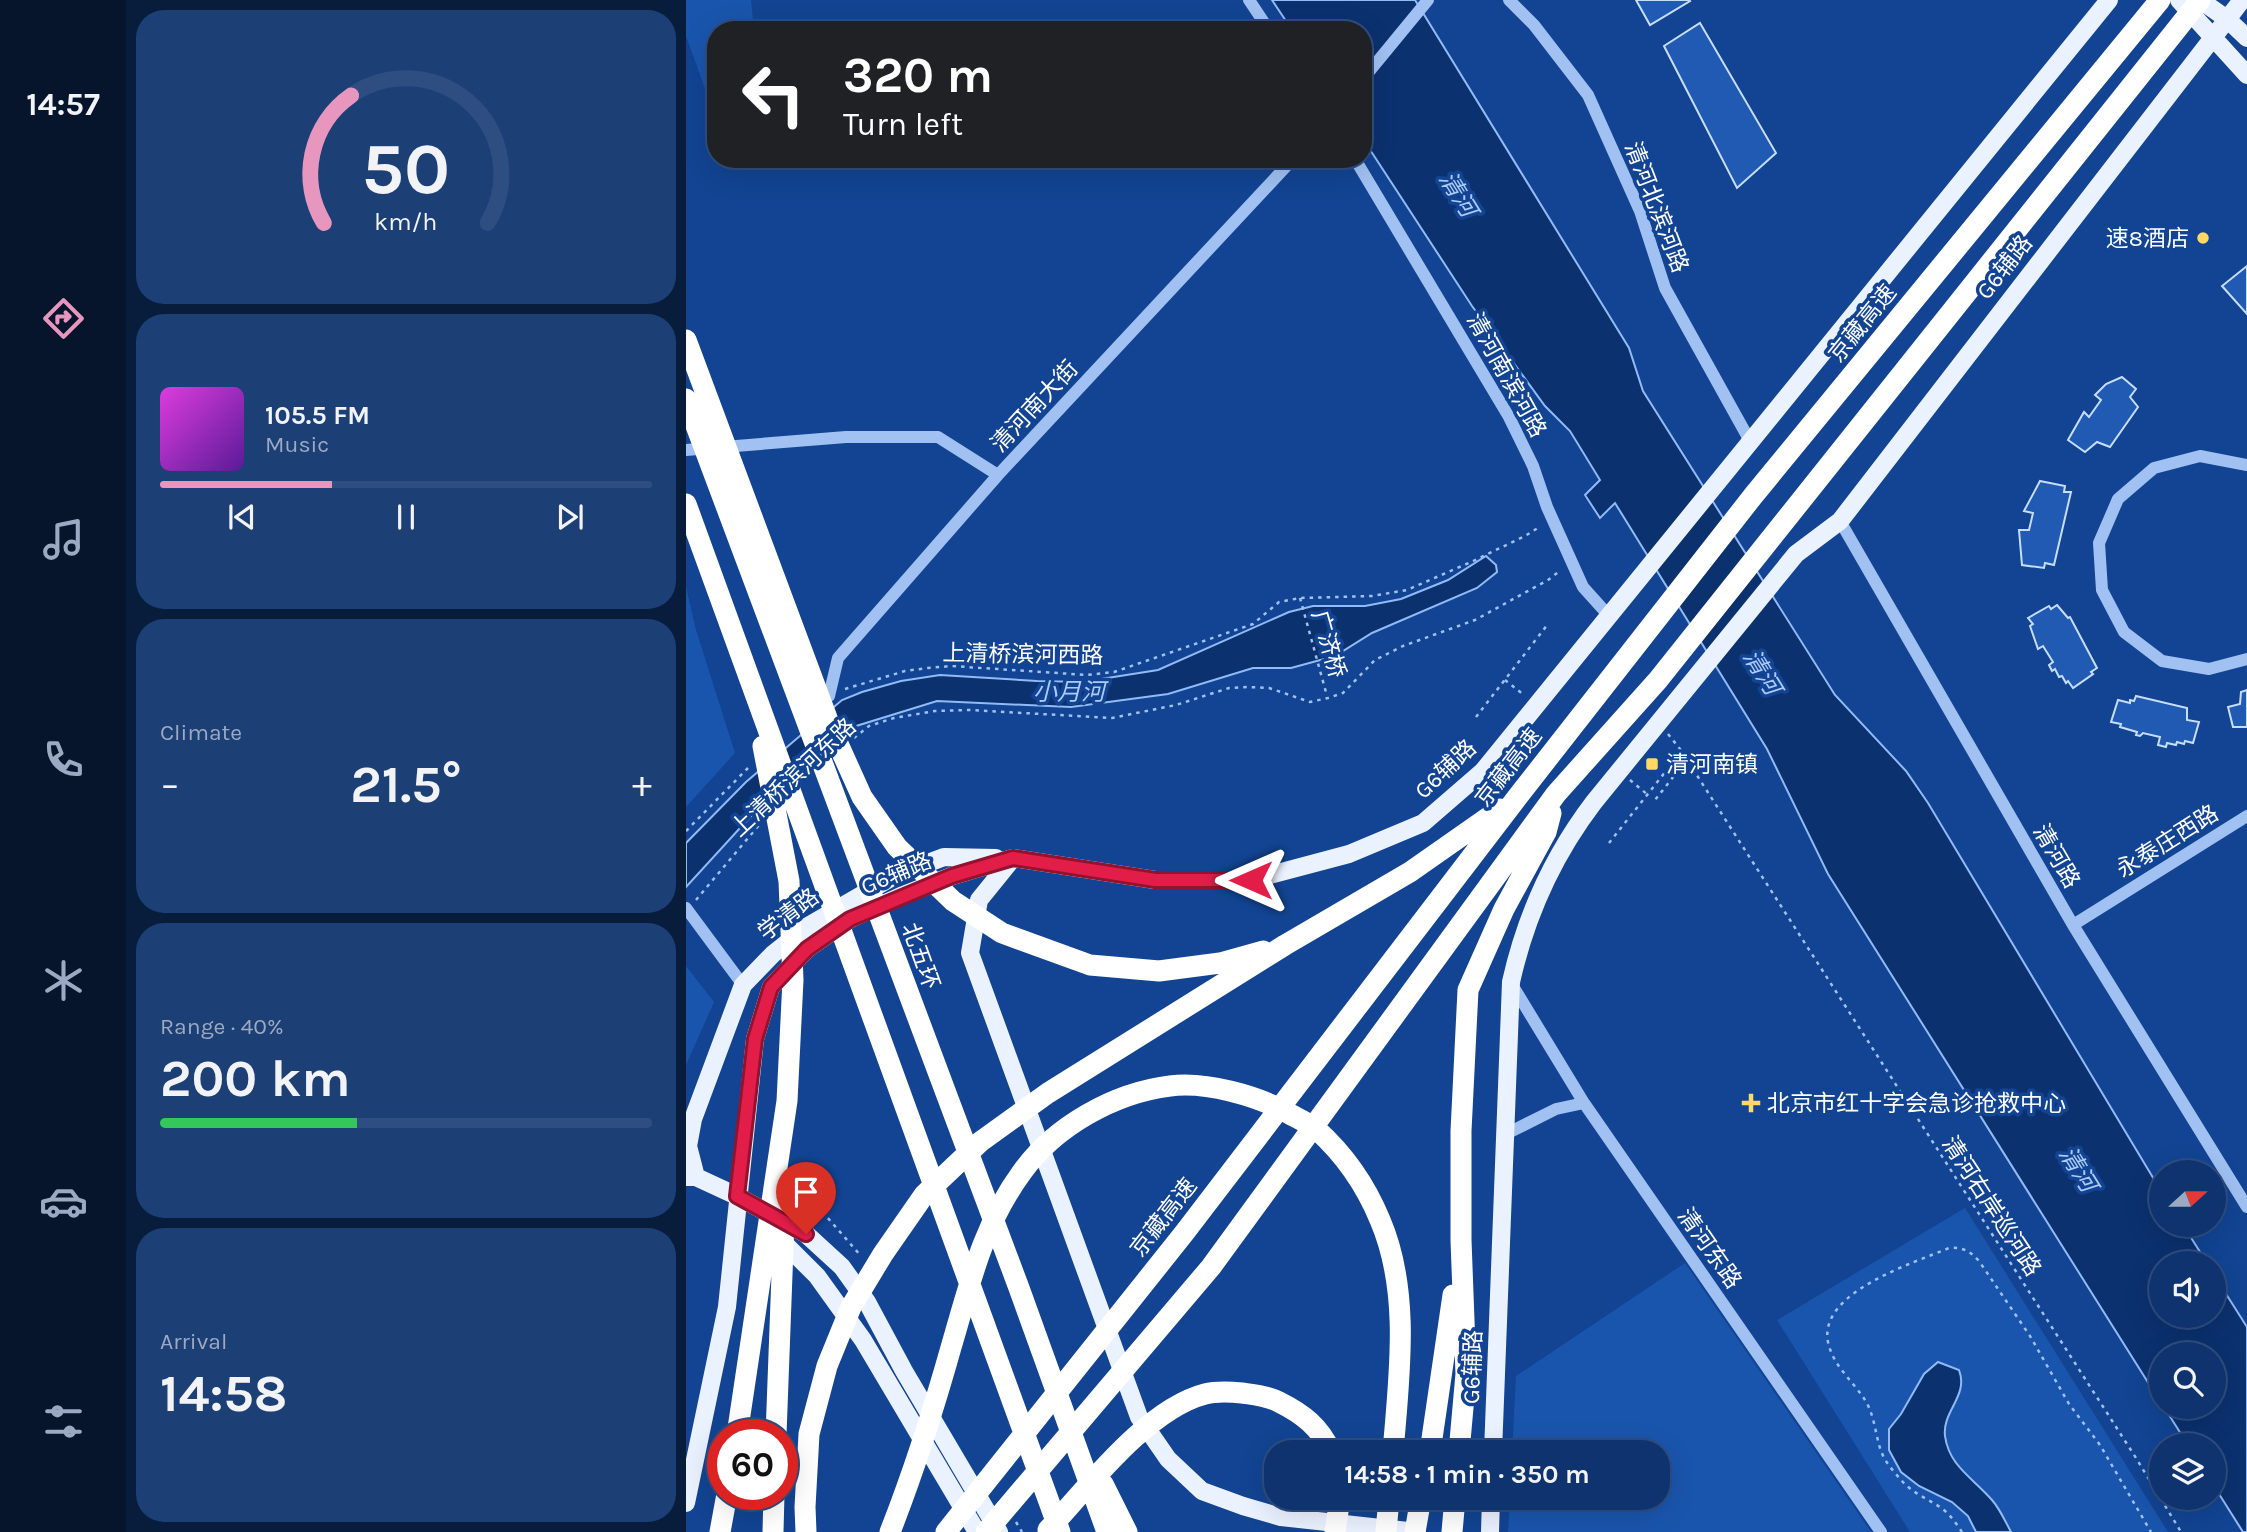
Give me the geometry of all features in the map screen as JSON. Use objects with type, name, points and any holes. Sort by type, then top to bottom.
[{"type":"highway","name":"京藏高速","points":[[946,1532],[1185,1232],[1753,496],[2160,0]]},
{"type":"highway","points":[[986,1532],[1211,1267],[1556,794],[1658,680],[2200,0]]},
{"type":"highway","points":[[686,340],[830,726],[862,797],[897,847],[953,901],[1003,933],[1090,965],[1159,971],[1220,963],[1285,945]]},
{"type":"highway","name":"北五环","points":[[686,398],[1019,1287],[1107,1532]]},
{"type":"highway","points":[[686,505],[1060,1532]]},
{"type":"highway","points":[[745,665],[776,805],[789,881],[793,980],[777,1419]]},
{"type":"highway","points":[[1460,1440],[1466,1374],[1461,1240],[1461,1131],[1468,990],[1504,909],[1546,832],[1556,794]]},
{"type":"highway","points":[[806,1532],[809,1434],[827,1366],[851,1307],[883,1254],[924,1195],[980,1142],[1048,1093],[1285,945],[1410,872],[1519,796]]},
{"type":"highway","points":[[890,1532],[908,1488],[971,1274],[993,1220],[1023,1171],[1056,1136],[1091,1110],[1132,1095],[1172,1085],[1222,1089],[1269,1102],[1315,1129],[1356,1172],[1381,1222],[1397,1279],[1400,1361],[1394,1440]]},
{"type":"highway","points":[[739,1419],[787,1101]]},
{"type":"highway","points":[[1432,1440],[1461,1240]]},
{"type":"highway","points":[[1019,1287],[1111,1503],[1127,1532]]},
{"type":"highway","points":[[1047,1532],[1132,1440],[1167,1412],[1205,1394],[1230,1392],[1268,1396],[1310,1420],[1325,1440]]},
{"type":"highway","points":[[720,1532],[724,1510]]},
{"type":"highway","points":[[773,1532],[774,1510]]},
{"type":"highway","points":[[1336,1531],[1339,1510]]},
{"type":"highway","points":[[1386,1532],[1388,1510]]},
{"type":"highway","points":[[1416,1532],[1419,1510]]},
{"type":"highway","points":[[1452,1532],[1454,1510]]},
{"type":"main road","points":[[1750,441],[2109,0]]},
{"type":"main road","points":[[2179,0],[2247,75]]},
{"type":"main road","points":[[2200,0],[2227,19],[2247,38]]},
{"type":"main road","name":"G6辅路","points":[[1493,1440],[1511,982],[1521,938],[1571,832],[1796,554],[1840,521],[2242,0]]},
{"type":"main road","name":"G6辅路","points":[[686,1503],[727,1307],[755,1039],[771,987],[807,949],[850,919],[952,876],[1013,858],[1155,880],[1251,880],[1349,854],[1423,823],[1483,771],[1750,441]]},
{"type":"main road","name":"学清路","points":[[691,1177],[688,1146],[690,1122],[743,985],[773,954],[808,926],[896,875],[944,857],[1013,858]]},
{"type":"main road","points":[[1013,858],[979,900],[970,953],[1139,1417],[1168,1459],[1202,1491],[1281,1517],[1416,1532]]},
{"type":"main road","points":[[691,1177],[737,1196],[806,1234],[842,1267],[867,1302],[999,1532]]},
{"type":"main road","points":[[737,1196],[817,1276],[863,1340],[977,1532]]},
{"type":"main road","points":[[1490,1532],[1491,1510]]},
{"type":"street","points":[[1249,0],[1263,21]]},
{"type":"street","name":"清河北滨河路","points":[[1509,0],[1534,25],[1588,95],[1640,211],[1665,288],[1750,441]]},
{"type":"street","points":[[1372,68],[1427,1]]},
{"type":"street","name":"清河南大街","points":[[829,696],[838,658],[998,475],[1285,168]]},
{"type":"street","name":"清河南滨河路","points":[[1360,168],[1509,417],[1533,466],[1583,587],[1610,617]]},
{"type":"street","points":[[686,450],[846,437],[938,437],[998,475]]},
{"type":"street","points":[[2247,465],[2200,456],[2154,468],[2118,499],[2099,543],[2102,590],[2124,632],[2162,660],[2209,669],[2247,659]]},
{"type":"street","name":"清河路","points":[[1840,521],[2073,925],[2247,1208]]},
{"type":"street","name":"永泰庄西路","points":[[2073,925],[2247,816]]},
{"type":"street","points":[[686,908],[743,985]]},
{"type":"street","name":"清河东路","points":[[1511,982],[1584,1103],[1881,1532]]},
{"type":"street","points":[[1506,1134],[1556,1109],[1584,1103]]},
{"type":"path","name":"上清桥滨河西路","points":[[829,696],[867,681],[928,667],[952,666],[1087,675],[1114,672],[1253,624],[1279,602],[1300,598],[1372,596],[1407,590],[1449,573],[1524,536],[1552,517]]},
{"type":"path","points":[[1328,698],[1343,693],[1375,660],[1403,646],[1440,635],[1475,620],[1548,580],[1572,561]]},
{"type":"path","name":"广济桥","points":[[1300,598],[1328,698]]},
{"type":"path","points":[[1476,718],[1548,624]]},
{"type":"path","name":"上清桥滨河东路","points":[[852,740],[869,726],[894,718],[935,711],[970,710],[1112,718],[1176,705],[1230,688],[1248,687],[1269,688],[1310,702],[1328,698]]},
{"type":"path","name":"清河右岸巡河路","points":[[1660,723],[1680,749],[2181,1532]]},
{"type":"path","points":[[686,831],[751,764]]},
{"type":"path","points":[[1609,843],[1666,771],[1674,776],[1655,800]]},
{"type":"path","name":"上清桥滨河东路","points":[[686,908],[709,886],[761,822]]},
{"type":"path","points":[[1962,1532],[1948,1513],[1903,1483],[1887,1464],[1872,1415],[1865,1401],[1837,1365],[1828,1341],[1830,1320],[1838,1306],[1848,1297],[1879,1279],[1949,1248],[1959,1247],[1970,1251],[1979,1261],[2030,1336],[2069,1404],[2100,1445],[2151,1532]]},
{"type":"shaded area","points":[[686,0],[751,0],[753,21],[707,21],[707,94],[686,36]]},
{"type":"shaded area","points":[[686,587],[696,630],[735,753],[686,807]]},
{"type":"shaded area","points":[[686,966],[714,1002],[686,1065]]},
{"type":"shaded area","points":[[1965,1208],[2149,1502],[2149,1510],[2154,1510],[2168,1532],[1910,1532],[1777,1320]]},
{"type":"shaded area","points":[[1685,1263],[1871,1532],[1508,1532],[1509,1510],[1670,1510],[1670,1440],[1513,1440],[1516,1376]]},
{"type":"water","name":"清河","points":[[1272,0],[1415,0],[1629,348],[1643,391],[1835,695],[1906,771],[1928,803],[2149,1171],[2149,1237],[2191,1237],[2199,1251],[2149,1251],[2149,1328],[2226,1328],[2226,1294],[2247,1327],[2247,1532],[2243,1532],[2226,1505],[2226,1433],[2180,1433],[2172,1419],[2226,1419],[2226,1342],[2149,1342],[2149,1384],[1828,874],[1767,749],[1615,503],[1600,518],[1585,495],[1600,480],[1570,431],[1545,406],[1472,306],[1372,153],[1372,21],[1286,21]]},
{"type":"water","name":"小月河","points":[[1486,556],[1496,565],[1497,572],[1477,588],[1372,633],[1335,656],[1291,668],[1253,668],[1168,694],[1071,707],[937,701],[853,727],[751,816],[686,887],[686,843],[746,782],[842,700],[901,681],[940,675],[1082,682],[1158,670],[1289,612],[1313,606],[1365,606],[1401,599],[1448,580]]},
{"type":"water","points":[[1938,1362],[1959,1370],[1961,1379],[1961,1388],[1945,1427],[1951,1456],[1995,1504],[2011,1532],[1976,1532],[1968,1516],[1952,1502],[1919,1486],[1901,1472],[1889,1450],[1889,1429],[1924,1374]]},
{"type":"building","points":[[1636,0],[1689,0],[1690,1],[1650,25]]},
{"type":"building","points":[[1700,23],[1776,153],[1737,188],[1664,46]]},
{"type":"building","points":[[2247,266],[2247,314],[2222,286]]},
{"type":"building","points":[[2122,377],[2136,389],[2130,397],[2138,407],[2110,447],[2097,442],[2085,452],[2068,440],[2084,412],[2089,417],[2101,400],[2095,395],[2106,384]]},
{"type":"building","points":[[2040,481],[2065,486],[2064,492],[2071,492],[2054,565],[2045,563],[2044,568],[2022,565],[2019,530],[2029,530],[2033,513],[2024,511]]},
{"type":"building","points":[[2057,605],[2070,617],[2097,668],[2073,688],[2062,676],[2059,677],[2055,669],[2052,671],[2049,665],[2053,662],[2043,646],[2038,649],[2030,626],[2033,624],[2028,618],[2049,606],[2051,609]]},
{"type":"building","points":[[2247,690],[2247,727],[2233,727],[2228,707],[2240,704],[2241,692]]},
{"type":"building","points":[[2136,696],[2187,708],[2187,720],[2199,722],[2193,743],[2167,743],[2166,747],[2158,745],[2160,737],[2143,733],[2136,735],[2137,732],[2111,722],[2118,700],[2130,703]]},
{"type":"place","name":"速8酒店","points":[[2203,238]]},
{"type":"place","name":"清河南镇","points":[[1652,764]]},
{"type":"place","name":"北京市红十字会急诊抢救中心","points":[[1751,1103]]},
{"type":"route","points":[[806,1234],[737,1196],[755,1039],[771,987],[807,949],[850,919],[901,896],[952,876],[1013,858],[1155,880],[1251,880]]}]
